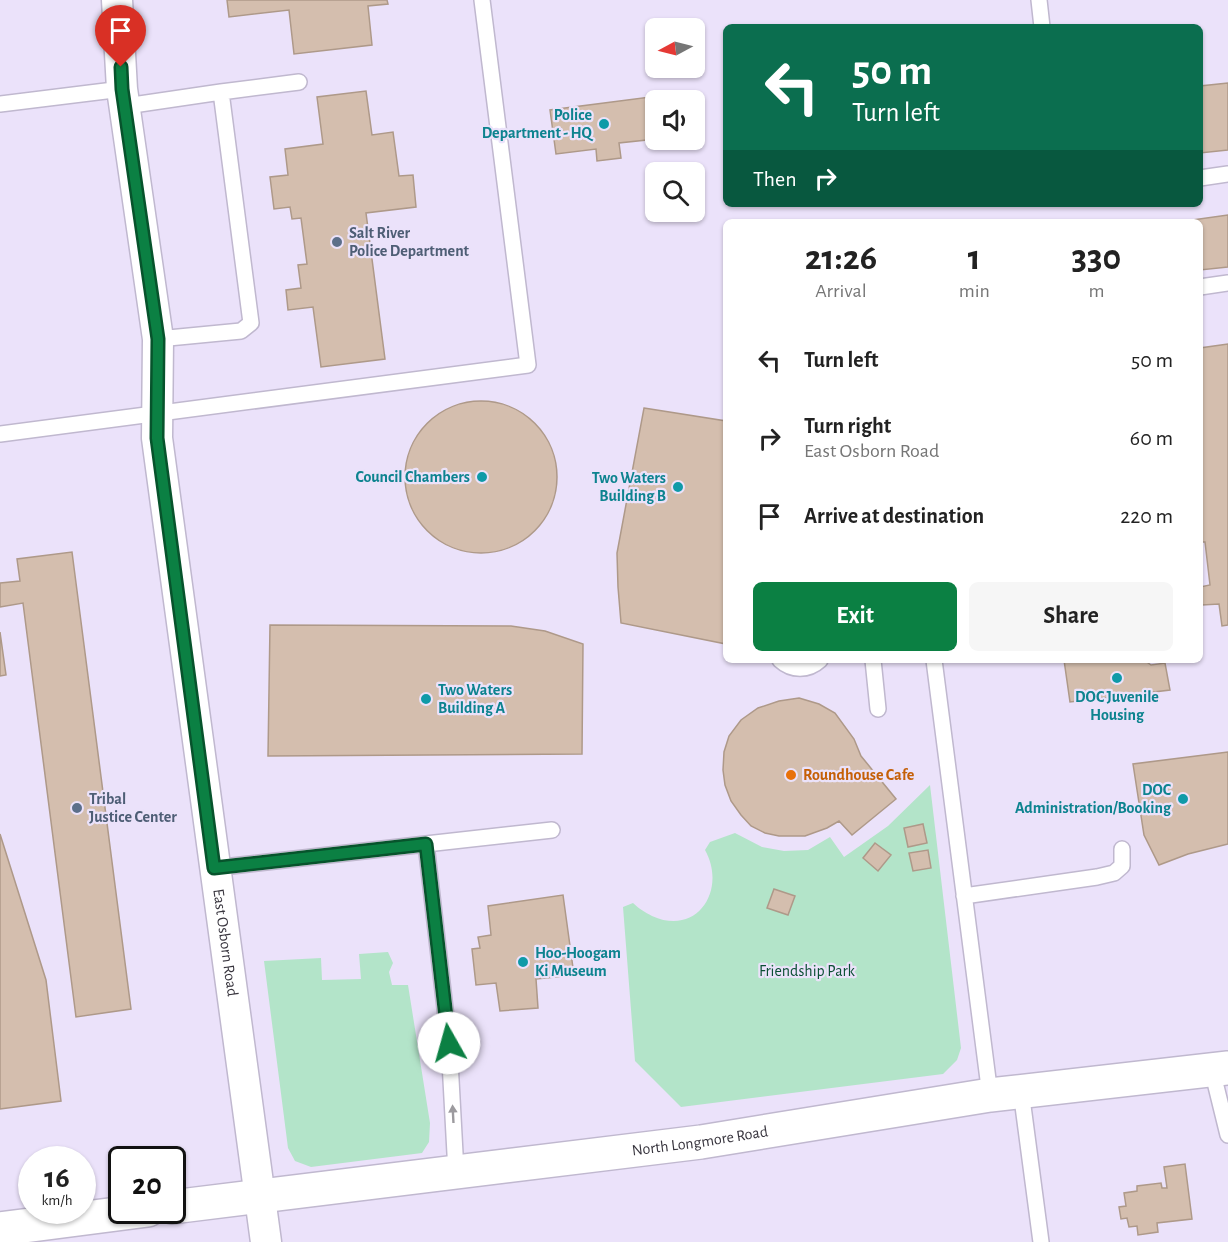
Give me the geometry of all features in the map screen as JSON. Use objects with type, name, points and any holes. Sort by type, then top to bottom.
[{"type":"street","name":"East Osborn Road","points":[[117,0],[124,97],[158,339],[157,438],[266,1242]]},
{"type":"street","name":"North Longmore Road","points":[[186,1205],[701,1142],[1006,1093],[1220,1069]]},
{"type":"street","points":[[0,1229],[108,1215]]},
{"type":"lane","points":[[0,434],[528,365],[482,0]]},
{"type":"lane","points":[[1039,0],[1042,24]]},
{"type":"lane","points":[[0,104],[221,92],[299,82]]},
{"type":"lane","points":[[158,339],[241,331],[251,324],[221,92]]},
{"type":"lane","points":[[1203,178],[1228,174]]},
{"type":"lane","points":[[1203,287],[1228,283]]},
{"type":"lane","points":[[785,663],[800,669],[810,668],[816,663]]},
{"type":"lane","points":[[873,663],[878,709]]},
{"type":"lane","points":[[934,663],[964,896],[1041,1242]]},
{"type":"lane","points":[[214,868],[552,830]]},
{"type":"lane","points":[[426,844],[449,1043],[456,1172]]},
{"type":"lane","points":[[964,896],[1097,878],[1114,873],[1122,866],[1122,849]]},
{"type":"lane","points":[[1220,1069],[1228,1135]]},
{"type":"green space","name":"Friendship Park","points":[[930,785],[961,1048],[957,1060],[943,1074],[681,1107],[635,1061],[623,907],[633,903],[652,916],[668,921],[683,920],[695,915],[704,906],[710,894],[711,865],[705,850],[710,842],[735,833],[762,847],[784,851],[808,850],[830,837],[844,857],[888,826]]},
{"type":"green space","points":[[388,952],[393,963],[389,972],[392,985],[408,985],[430,1123],[429,1142],[422,1153],[311,1167],[295,1161],[288,1148],[264,961],[321,958],[322,980],[361,979],[359,954]]},
{"type":"building","points":[[227,0],[387,0],[388,4],[368,6],[372,45],[294,54],[289,10],[229,17]]},
{"type":"building","points":[[1228,83],[1228,150],[1203,153],[1203,86]]},
{"type":"building","name":"Salt River Police Department","points":[[366,91],[372,135],[393,132],[399,176],[413,175],[416,207],[366,213],[385,359],[321,367],[313,307],[288,310],[286,290],[301,288],[298,265],[307,264],[301,218],[292,219],[290,207],[274,209],[270,177],[288,175],[285,149],[323,144],[317,97]]},
{"type":"building","name":"Police Department - HQ","points":[[645,98],[645,140],[619,143],[621,158],[597,161],[596,149],[556,154],[550,110]]},
{"type":"building","points":[[1228,215],[1228,267],[1203,270],[1203,219],[1199,219]]},
{"type":"building","points":[[1228,344],[1228,625],[1222,626],[1219,604],[1203,605],[1203,586],[1210,585],[1205,542],[1203,542],[1203,348]]},
{"type":"building","name":"Council Chambers","points":[[481,401],[496,402],[510,407],[535,423],[551,448],[556,462],[556,492],[551,506],[535,531],[510,547],[496,552],[481,553],[466,552],[452,547],[427,531],[411,506],[406,492],[405,477],[406,462],[411,448],[427,423],[452,407],[466,402]]},
{"type":"building","name":"Two Waters Building B","points":[[644,408],[723,421],[723,643],[621,623],[617,553]]},
{"type":"building","name":"Tribal Justice Center","points":[[72,552],[131,1009],[76,1017],[23,603],[0,607],[0,583],[20,581],[17,559]]},
{"type":"building","name":"Two Waters Building A","points":[[270,625],[511,626],[545,631],[583,644],[582,754],[268,756]]},
{"type":"building","points":[[0,632],[6,675],[0,676]]},
{"type":"building","name":"DOC Juvenile Housing","points":[[1064,663],[1148,663],[1151,665],[1165,663],[1170,690],[1070,702]]},
{"type":"building","points":[[799,698],[819,704],[835,713],[854,739],[861,756],[896,799],[852,835],[839,821],[805,836],[779,836],[765,833],[751,826],[731,801],[725,785],[723,770],[724,752],[729,736],[741,720],[758,708],[779,701]]},
{"type":"building","name":"DOC Administration/Booking","points":[[1228,752],[1228,844],[1188,854],[1159,865],[1144,835],[1133,764]]},
{"type":"building","points":[[923,824],[927,843],[908,847],[904,828]]},
{"type":"building","points":[[0,834],[46,980],[61,1101],[0,1109]]},
{"type":"building","points":[[875,843],[891,855],[878,871],[863,858]]},
{"type":"building","points":[[928,850],[931,868],[913,871],[909,853]]},
{"type":"building","points":[[774,889],[795,896],[788,915],[767,908]]},
{"type":"building","name":"Hoo-Hoogam Ki Museum","points":[[563,895],[574,975],[536,979],[538,1008],[500,1011],[496,983],[476,985],[472,949],[480,948],[478,937],[491,935],[488,906]]},
{"type":"building","points":[[1185,1164],[1192,1219],[1157,1223],[1158,1232],[1138,1235],[1137,1226],[1129,1227],[1127,1218],[1121,1219],[1119,1207],[1126,1206],[1124,1193],[1137,1191],[1137,1186],[1161,1183],[1162,1188],[1167,1188],[1164,1167]]},
{"type":"place","name":"Police Department - HQ","points":[[604,124]]},
{"type":"place","name":"Salt River Police Department","points":[[337,242]]},
{"type":"place","name":"Council Chambers","points":[[482,477]]},
{"type":"place","name":"Two Waters Building B","points":[[678,487]]},
{"type":"place","name":"DOC Juvenile Housing","points":[[1117,678]]},
{"type":"place","name":"Two Waters Building A","points":[[426,699]]},
{"type":"place","name":"Roundhouse Cafe","points":[[791,775]]},
{"type":"place","name":"DOC Administration/Booking","points":[[1183,799]]},
{"type":"place","name":"Tribal Justice Center","points":[[77,808]]},
{"type":"place","name":"Hoo-Hoogam Ki Museum","points":[[523,962]]},
{"type":"route","points":[[121,67],[122,89],[158,339],[157,438],[214,868],[426,844],[449,1043]]}]
